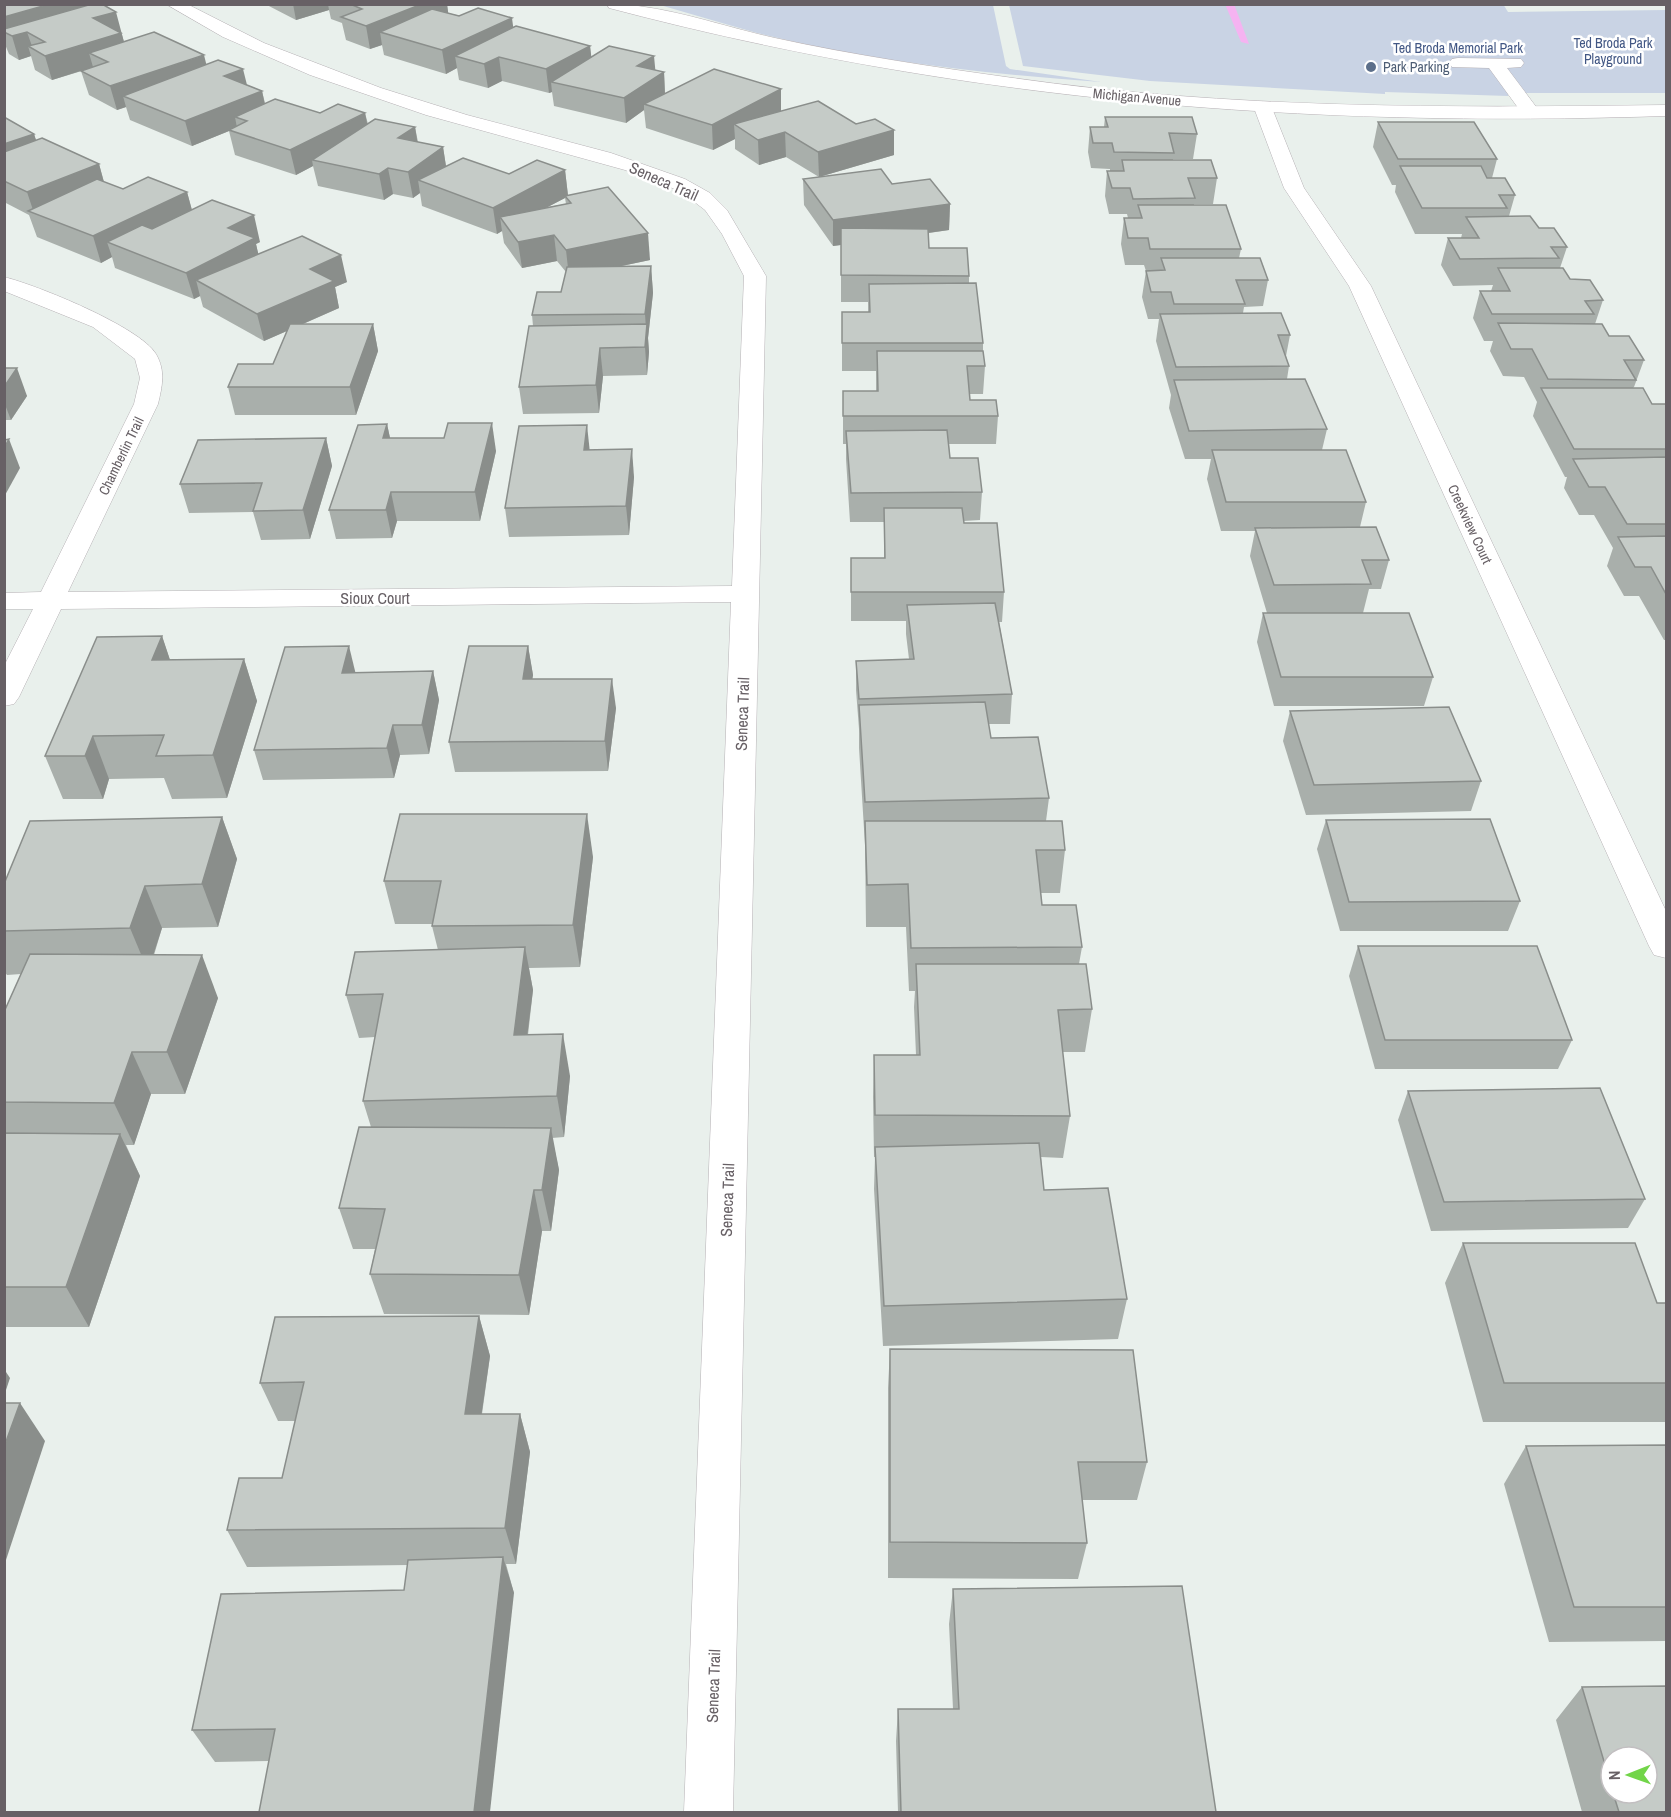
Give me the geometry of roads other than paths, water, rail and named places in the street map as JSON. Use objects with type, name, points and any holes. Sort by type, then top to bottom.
[{"type":"street","name":"Seneca Trail","points":[[174,4],[205,22],[300,64],[405,102],[584,149],[656,174],[701,196],[728,223],[755,276],[709,1812]]},
{"type":"street","name":"Michigan Avenue","points":[[615,4],[765,42],[865,61],[986,80],[1107,95],[1263,108],[1430,114],[1666,111]]},
{"type":"street","points":[[1458,63],[1516,63]]},
{"type":"street","points":[[1494,63],[1531,112]]},
{"type":"street","points":[[1533,84],[1555,112]]},
{"type":"street","name":"Creekview Court","points":[[1263,108],[1294,188],[1360,286],[1666,946]]},
{"type":"street","name":"Chamberlin Trail","points":[[4,283],[101,322],[146,356],[152,378],[146,404],[4,697]]},
{"type":"street","name":"Sioux Court","points":[[4,601],[745,594]]},
{"type":"waterway","points":[[1229,4],[1246,42]]},
{"type":"place","name":"Park Parking","points":[[1371,67]]},
{"type":"park label","name":"Ted Broda Memorial Park","points":[[1458,48]]},
{"type":"park label","name":"Ted Broda Park Playground","points":[[1613,52]]}]
